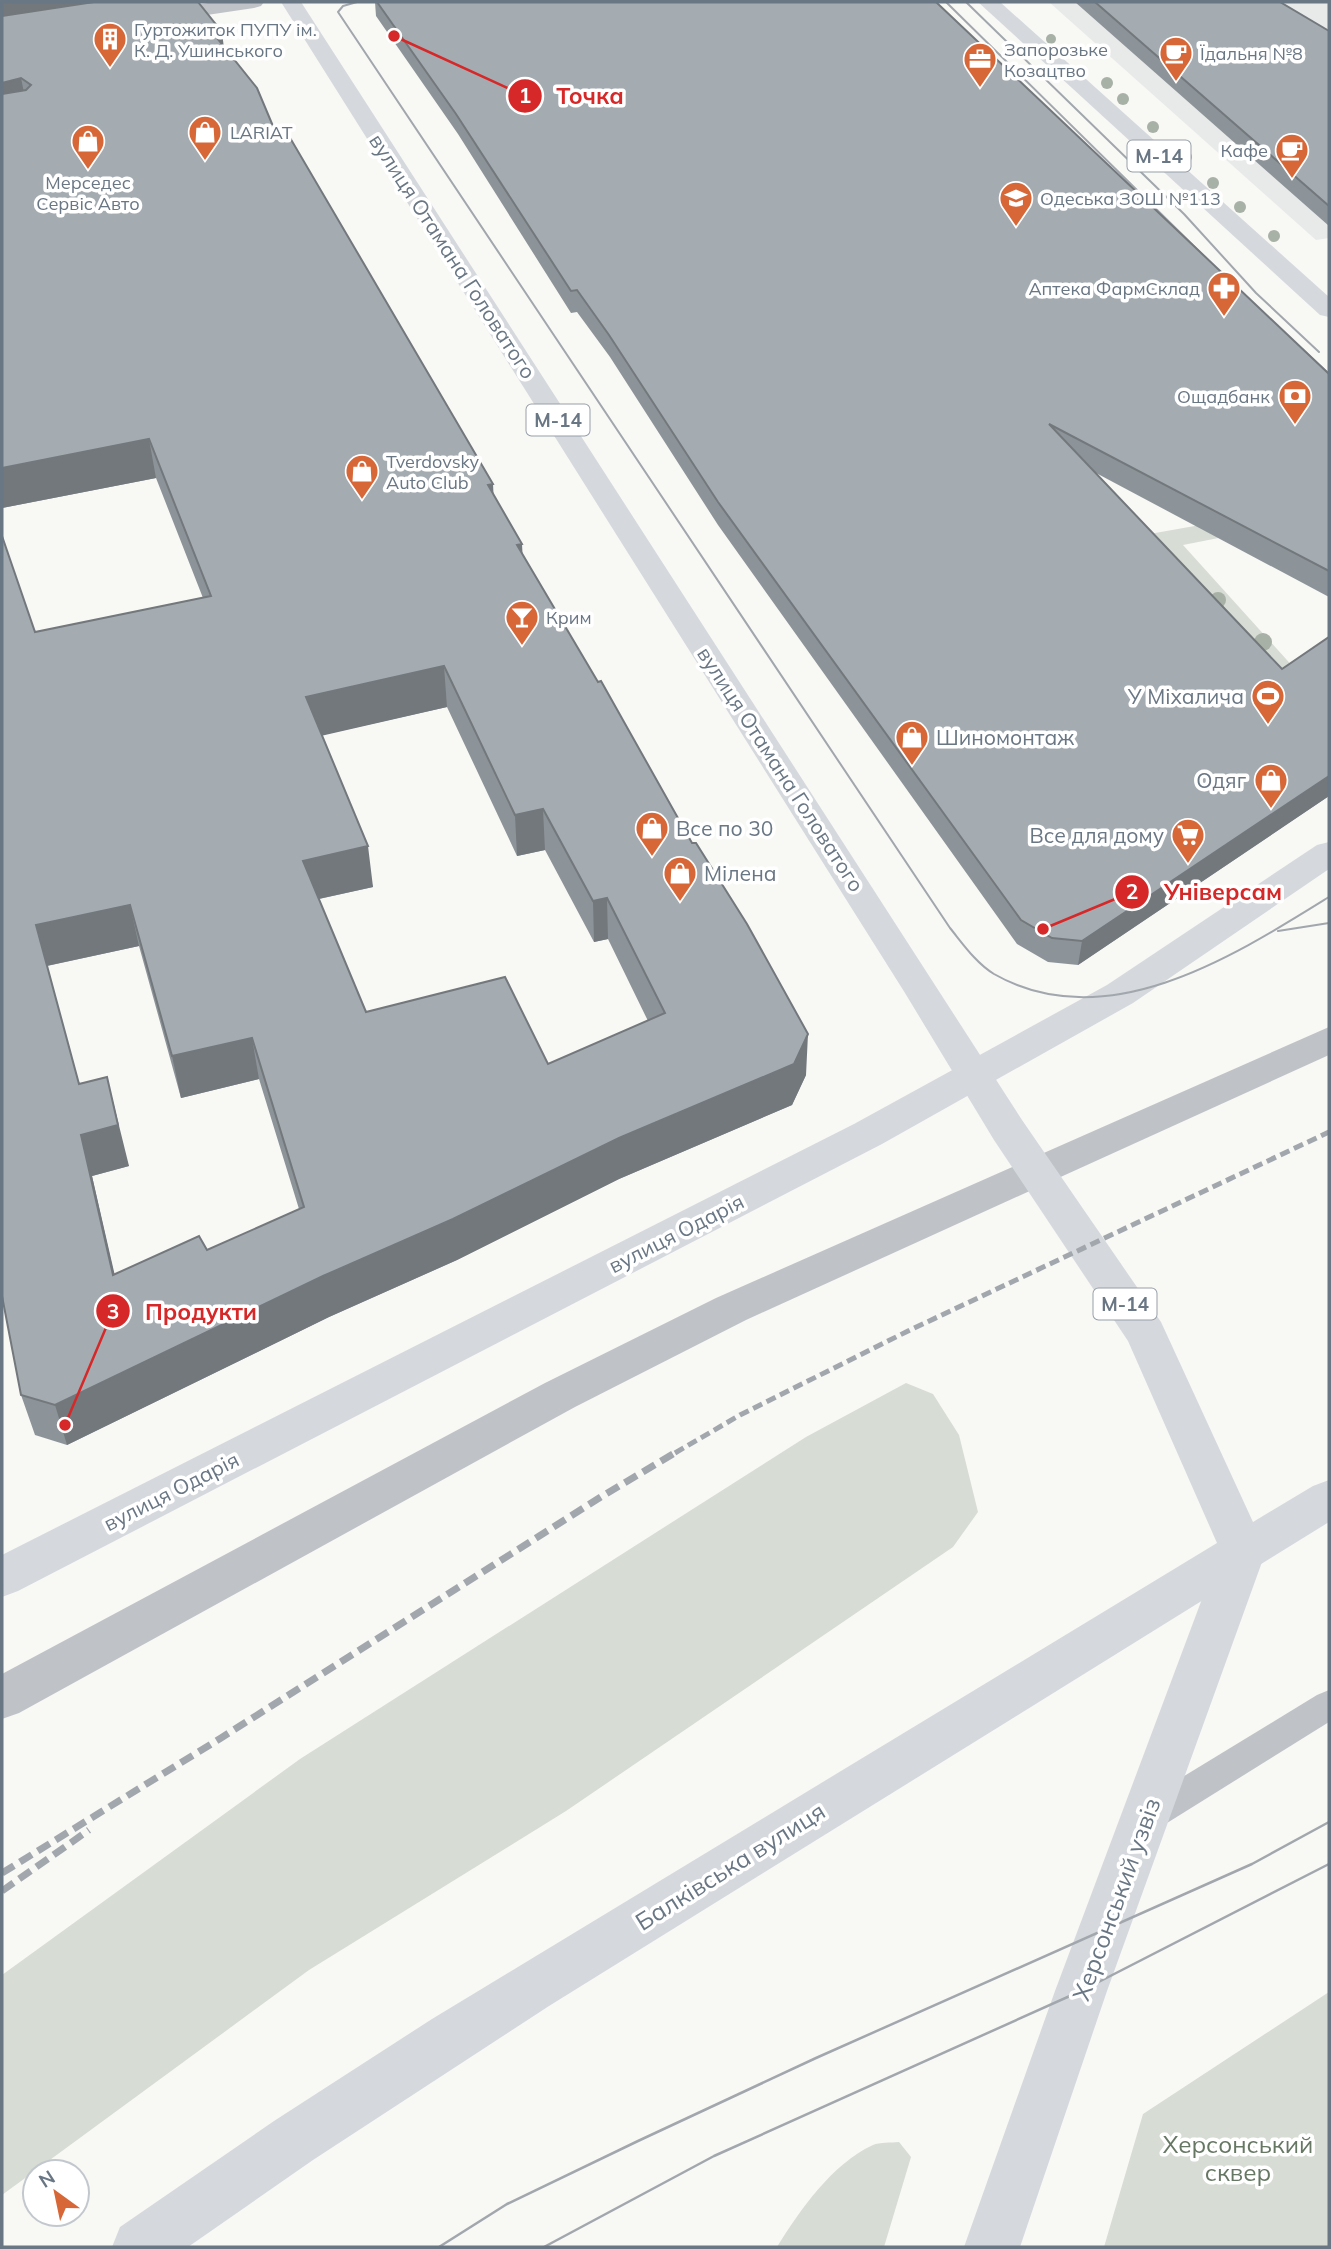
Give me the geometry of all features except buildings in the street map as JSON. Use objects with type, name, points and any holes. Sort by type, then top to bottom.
[{"type":"main road","name":"вулиця Отамана Головатого","points":[[291,2],[975,1074],[1008,1130],[1146,1334],[1243,1551]]},
{"type":"main road","name":"М-14","points":[[988,2],[1329,310]]},
{"type":"main road","name":"вулиця Одарія","points":[[2,1577],[868,1135],[1120,994],[1329,853]]},
{"type":"main road","name":"Балківська вулиця","points":[[141,2247],[199,2205],[430,2053],[728,1866],[1329,1499]]},
{"type":"main road","name":"Херсонський узвіз","points":[[992,2247],[1081,1991],[1243,1551]]},
{"type":"street","points":[[137,20],[254,2]]},
{"type":"street","points":[[2,1698],[560,1395],[731,1309],[1329,1040]]},
{"type":"lane","points":[[1147,1817],[1329,1706]]},
{"type":"shaded area","points":[[1049,2],[1329,2],[1329,238],[1316,240]]},
{"type":"green space","points":[[1251,516],[1264,529],[1183,545],[1295,669],[1274,681],[1144,535]]},
{"type":"green space","points":[[906,1383],[933,1394],[959,1435],[978,1512],[953,1547],[566,1811],[309,1970],[52,2158],[21,2158],[21,2181],[2,2195],[2,1975],[300,1759],[806,1437]]},
{"type":"green space","name":"Херсонський сквер","points":[[1329,1992],[1329,2247],[1104,2247],[1143,2114]]},
{"type":"green space","points":[[899,2142],[911,2157],[884,2247],[777,2247],[818,2189],[844,2164],[873,2145]]},
{"type":"tram line","points":[[357,2],[343,6],[338,12],[950,928],[981,964],[994,974],[1037,991],[1080,997],[1124,993],[1168,982],[1211,964],[1329,897]]},
{"type":"tram line","points":[[946,2],[1208,260]]},
{"type":"tram line","points":[[966,2],[1184,214],[1256,293],[1319,352]]},
{"type":"tram line","points":[[1302,349],[1329,374]]},
{"type":"tram line","points":[[1278,931],[1329,923]]},
{"type":"tram line","points":[[439,2247],[507,2204],[638,2141],[816,2058],[1252,1864],[1329,1822]]},
{"type":"tram line","points":[[544,2247],[714,2156],[1081,1991],[1329,1864]]},
{"type":"railway","points":[[675,1453],[740,1415],[908,1331],[1329,1132]]},
{"type":"railway","points":[[2,1873],[678,1451]]},
{"type":"railway","points":[[2,1891],[89,1830]]},
{"type":"place","name":"Точка","points":[[394,36]]},
{"type":"place","name":"Гуртожиток ПУПУ ім. К. Д. Ушинського","points":[[110,69]]},
{"type":"place","name":"Їдальня №8","points":[[1176,83]]},
{"type":"place","name":"Запорозьке Козацтво","points":[[980,89]]},
{"type":"place","name":"LARIAT","points":[[205,162]]},
{"type":"place","name":"Мерседес Сервіс Авто","points":[[88,171]]},
{"type":"place","name":"Кафе","points":[[1292,180]]},
{"type":"place","name":"Одеська ЗОШ №113","points":[[1016,228]]},
{"type":"place","name":"Аптека ФармСклад","points":[[1224,318]]},
{"type":"place","name":"Ощадбанк","points":[[1295,426]]},
{"type":"place","name":"Tverdovsky Auto Club","points":[[362,501]]},
{"type":"place","name":"Крим","points":[[522,647]]},
{"type":"place","name":"У Міхалича","points":[[1268,726]]},
{"type":"place","name":"Шиномонтаж","points":[[912,767]]},
{"type":"place","name":"Одяг","points":[[1271,810]]},
{"type":"place","name":"Все по 30","points":[[652,858]]},
{"type":"place","name":"Все для дому","points":[[1188,865]]},
{"type":"place","name":"Мілена","points":[[680,903]]},
{"type":"place","name":"Унiверсам","points":[[1043,929]]},
{"type":"place","name":"Продукти","points":[[65,1425]]}]
